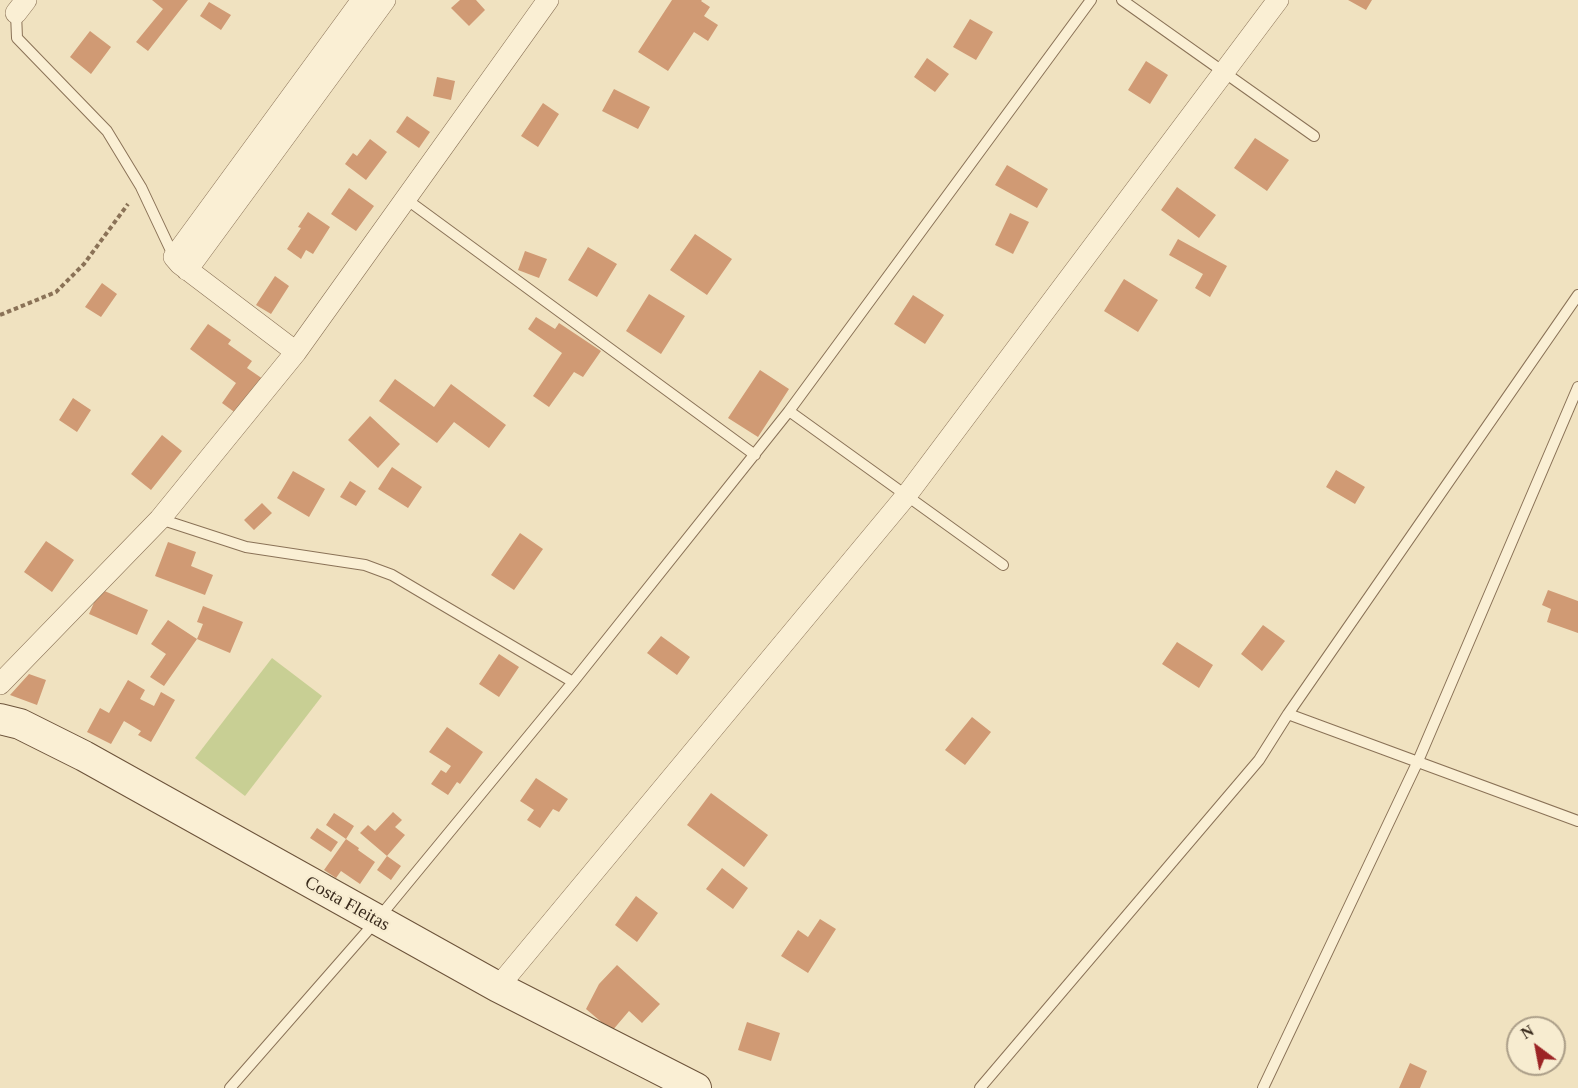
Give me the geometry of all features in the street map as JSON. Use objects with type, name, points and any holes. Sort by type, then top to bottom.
[{"type":"main road","name":"Costa Fleitas","points":[[0,719],[20,724],[84,756],[498,987],[696,1088]]},
{"type":"street","points":[[181,263],[362,0]]},
{"type":"street","points":[[181,263],[385,0]]},
{"type":"street","points":[[0,684],[160,519],[296,352],[548,0]]},
{"type":"street","points":[[498,987],[906,496],[1278,0]]},
{"type":"street","points":[[181,263],[296,352]]},
{"type":"lane","points":[[230,1088],[377,920],[573,682],[755,455],[1091,0]]},
{"type":"lane","points":[[1122,0],[1314,136]]},
{"type":"lane","points":[[21,6],[17,38],[107,131],[141,187],[181,263]]},
{"type":"lane","points":[[406,199],[755,455]]},
{"type":"lane","points":[[980,1088],[1259,760],[1288,714],[1578,295]]},
{"type":"lane","points":[[1263,1088],[1418,761],[1578,387]]},
{"type":"lane","points":[[789,411],[1003,565]]},
{"type":"lane","points":[[160,519],[246,547],[365,565],[392,574],[573,682]]},
{"type":"lane","points":[[1288,714],[1578,821]]},
{"type":"path","points":[[0,315],[56,292],[84,264],[141,187]]},
{"type":"green space","points":[[272,658],[322,696],[245,796],[195,758]]},
{"type":"building","points":[[152,0],[188,0],[148,51],[136,42],[163,9]]},
{"type":"building","points":[[460,0],[476,0],[485,10],[469,26],[451,8]]},
{"type":"building","points":[[672,0],[702,0],[710,7],[704,16],[718,25],[708,41],[694,32],[668,71],[638,52]]},
{"type":"building","points":[[1348,0],[1372,0],[1366,10]]},
{"type":"building","points":[[209,2],[231,15],[221,30],[200,16]]},
{"type":"building","points":[[970,19],[993,32],[976,60],[953,47]]},
{"type":"building","points":[[90,31],[111,47],[91,74],[70,57]]},
{"type":"building","points":[[927,58],[949,74],[935,92],[914,77]]},
{"type":"building","points":[[1146,61],[1168,75],[1150,104],[1128,90]]},
{"type":"building","points":[[437,77],[455,81],[451,100],[433,96]]},
{"type":"building","points":[[614,89],[650,107],[638,129],[602,111]]},
{"type":"building","points":[[543,103],[559,114],[538,147],[521,136]]},
{"type":"building","points":[[407,116],[430,132],[419,148],[396,132]]},
{"type":"building","points":[[1255,138],[1289,160],[1267,191],[1234,168]]},
{"type":"building","points":[[370,139],[387,152],[366,180],[345,164],[353,153],[357,156]]},
{"type":"building","points":[[1007,165],[1048,189],[1037,208],[995,185]]},
{"type":"building","points":[[1177,187],[1216,215],[1199,238],[1161,210]]},
{"type":"building","points":[[349,188],[374,206],[356,231],[331,214]]},
{"type":"building","points":[[308,212],[330,227],[313,254],[306,250],[301,259],[287,249],[301,228],[298,227]]},
{"type":"building","points":[[1010,213],[1029,222],[1013,254],[995,245]]},
{"type":"building","points":[[695,234],[732,259],[707,295],[670,270]]},
{"type":"building","points":[[1178,239],[1227,266],[1210,297],[1195,288],[1203,274],[1169,255]]},
{"type":"building","points":[[588,247],[617,264],[597,297],[568,280]]},
{"type":"building","points":[[525,251],[547,259],[539,278],[518,270]]},
{"type":"building","points":[[275,276],[289,286],[271,314],[256,305]]},
{"type":"building","points":[[1124,279],[1158,300],[1138,332],[1104,311]]},
{"type":"building","points":[[102,283],[117,294],[101,317],[85,307]]},
{"type":"building","points":[[649,294],[685,316],[661,354],[626,331]]},
{"type":"building","points":[[913,295],[944,315],[925,344],[894,324]]},
{"type":"building","points":[[536,317],[555,329],[559,323],[601,351],[583,377],[574,372],[549,407],[533,396],[562,353],[528,329]]},
{"type":"building","points":[[208,324],[231,340],[228,344],[252,361],[247,368],[263,379],[237,414],[222,403],[236,383],[190,349]]},
{"type":"building","points":[[760,370],[789,389],[758,437],[728,418]]},
{"type":"building","points":[[395,379],[434,407],[451,384],[506,425],[489,448],[454,422],[437,443],[379,401]]},
{"type":"building","points":[[73,398],[91,410],[77,432],[59,420]]},
{"type":"building","points":[[370,416],[400,444],[378,468],[348,440]]},
{"type":"building","points":[[162,435],[182,451],[151,490],[131,474]]},
{"type":"building","points":[[392,467],[422,487],[408,508],[378,489]]},
{"type":"building","points":[[1336,470],[1365,487],[1355,504],[1326,487]]},
{"type":"building","points":[[293,471],[325,489],[309,517],[277,498]]},
{"type":"building","points":[[350,481],[366,491],[356,506],[340,497]]},
{"type":"building","points":[[262,503],[272,513],[254,530],[244,520]]},
{"type":"building","points":[[520,533],[543,549],[514,590],[491,575]]},
{"type":"building","points":[[46,541],[74,560],[52,592],[24,572]]},
{"type":"building","points":[[168,542],[196,552],[191,566],[213,575],[205,595],[155,576]]},
{"type":"building","points":[[100,589],[148,610],[137,635],[89,614]]},
{"type":"building","points":[[1548,590],[1578,601],[1578,633],[1547,622],[1551,609],[1542,605]]},
{"type":"building","points":[[203,606],[243,622],[230,653],[197,639],[203,624],[197,622]]},
{"type":"building","points":[[168,620],[197,639],[164,686],[150,677],[166,654],[151,644]]},
{"type":"building","points":[[1263,625],[1285,641],[1262,671],[1241,654]]},
{"type":"building","points":[[661,636],[690,657],[677,675],[647,653]]},
{"type":"building","points":[[1177,642],[1213,665],[1199,688],[1162,664]]},
{"type":"building","points":[[499,654],[519,667],[499,697],[479,684]]},
{"type":"building","points":[[29,674],[46,680],[37,705],[10,695]]},
{"type":"building","points":[[128,680],[145,690],[140,699],[154,706],[161,692],[175,700],[151,742],[138,735],[141,731],[124,721],[111,744],[87,732],[100,708],[109,713]]},
{"type":"building","points":[[972,717],[991,732],[965,765],[945,750]]},
{"type":"building","points":[[447,727],[483,752],[460,784],[457,782],[448,795],[431,784],[441,770],[446,773],[451,766],[429,752]]},
{"type":"building","points":[[536,778],[568,799],[559,812],[553,809],[540,828],[527,820],[534,810],[520,801]]},
{"type":"building","points":[[711,793],[768,835],[744,867],[687,825]]},
{"type":"building","points":[[393,812],[402,820],[395,827],[405,835],[387,856],[360,833],[368,825],[375,831]]},
{"type":"building","points":[[334,813],[354,826],[346,839],[326,825]]},
{"type":"building","points":[[317,828],[338,842],[331,852],[310,838]]},
{"type":"building","points":[[346,839],[375,862],[360,884],[341,871],[336,878],[324,870]]},
{"type":"building","points":[[387,856],[401,866],[391,880],[377,870]]},
{"type":"building","points":[[722,868],[748,888],[733,909],[706,889]]},
{"type":"building","points":[[636,896],[658,913],[637,942],[615,925]]},
{"type":"building","points":[[820,919],[836,929],[808,973],[781,956],[798,930],[808,937]]},
{"type":"building","points":[[617,965],[660,1004],[642,1023],[629,1011],[612,1031],[586,1009],[599,984]]},
{"type":"building","points":[[747,1022],[780,1033],[771,1061],[738,1050]]},
{"type":"building","points":[[1410,1063],[1427,1071],[1420,1088],[1399,1088]]}]
